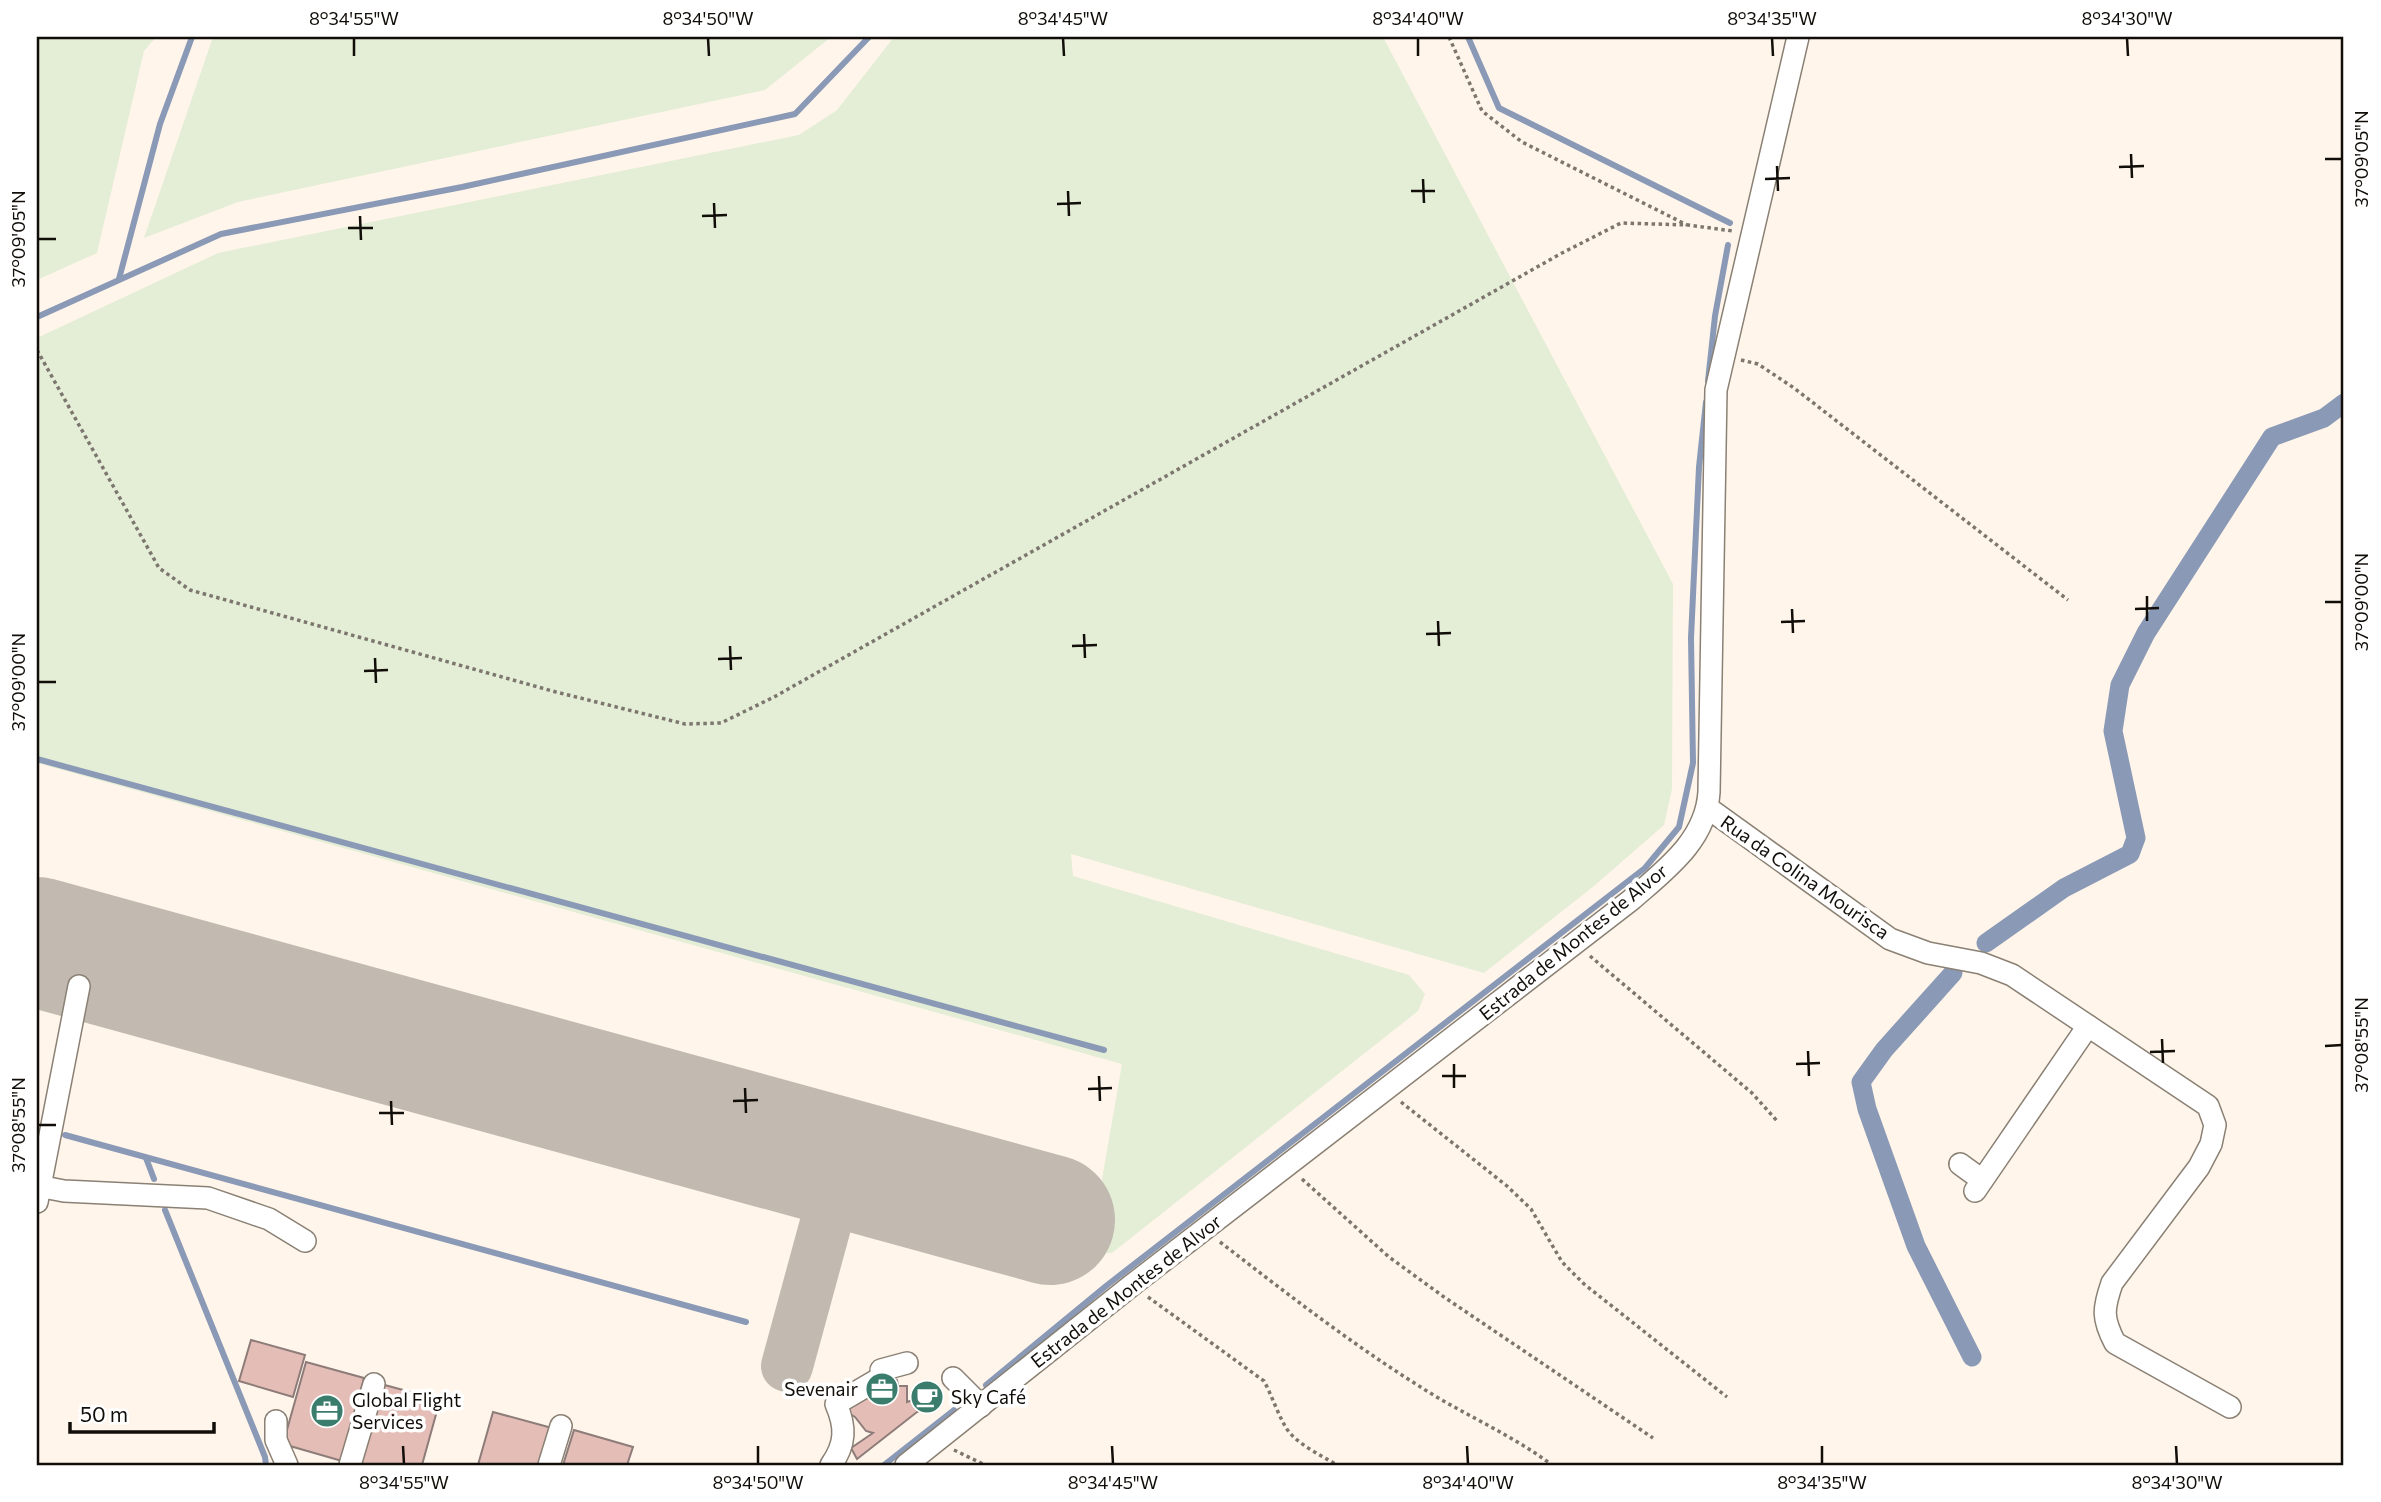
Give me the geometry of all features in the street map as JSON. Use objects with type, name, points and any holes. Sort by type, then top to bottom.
[{"type":"street","name":"Estrada de Montes de Alvor","points":[[906,1465],[1132,1285],[1631,900],[1682,855],[1700,828],[1708,808],[1716,390],[1798,37]]},
{"type":"street","name":"Rua da Colina Mourisca","points":[[1708,808],[1890,939],[1928,953],[1981,964],[2012,975],[2208,1107],[2215,1125],[2211,1144],[2199,1167],[2112,1283],[2104,1305],[2108,1328],[2115,1343],[2230,1407]]},
{"type":"street","points":[[79,986],[38,1194],[64,1191],[208,1198],[269,1219],[305,1241]]},
{"type":"street","points":[[1960,1164],[1978,1185],[2088,1026]]},
{"type":"street","points":[[831,1465],[844,1441],[844,1427],[836,1404],[882,1377],[881,1370],[907,1363]]},
{"type":"street","points":[[953,1378],[981,1406]]},
{"type":"street","points":[[350,1465],[374,1384]]},
{"type":"street","points":[[276,1422],[276,1440],[287,1465]]},
{"type":"street","points":[[549,1465],[561,1426]]},
{"type":"path","points":[[1449,37],[1482,111],[1522,142],[1688,225]]},
{"type":"path","points":[[37,350],[159,568],[190,590],[556,692],[685,724],[720,723],[774,696],[1562,253],[1621,223],[1688,225],[1752,233]]},
{"type":"path","points":[[1722,356],[1758,364],[1794,387],[2068,600]]},
{"type":"path","points":[[1575,943],[1752,1093],[1777,1122]]},
{"type":"path","points":[[1385,1090],[1458,1146],[1531,1209],[1562,1262],[1584,1284],[1727,1397]]},
{"type":"path","points":[[1287,1166],[1388,1257],[1653,1438]]},
{"type":"path","points":[[1204,1230],[1362,1350],[1552,1465]]},
{"type":"path","points":[[1132,1285],[1264,1381],[1286,1429],[1337,1465]]},
{"type":"path","points":[[936,1441],[985,1465]]},
{"type":"green space","points":[[37,37],[156,37],[144,51],[97,253],[37,280]]},
{"type":"green space","points":[[213,37],[831,37],[765,90],[238,202],[144,238]]},
{"type":"green space","points":[[894,37],[1383,37],[1673,584],[1672,789],[1664,825],[1594,886],[1484,973],[1071,854],[1073,876],[1409,975],[1425,994],[1418,1011],[1112,1253],[1089,1254],[1122,1064],[37,763],[37,338],[218,253],[799,135],[837,110]]},
{"type":"building","points":[[251,1340],[305,1355],[293,1397],[239,1381]]},
{"type":"building","points":[[306,1362],[364,1378],[342,1461],[283,1444]]},
{"type":"building","points":[[891,1376],[897,1380],[898,1386],[907,1386],[907,1402],[935,1392],[939,1402],[917,1412],[857,1459],[851,1448],[873,1433],[866,1431],[855,1417],[848,1413],[848,1401]]},
{"type":"building","points":[[381,1384],[440,1400],[422,1465],[359,1465]]},
{"type":"building","points":[[493,1412],[552,1428],[541,1465],[478,1465]]},
{"type":"building","points":[[574,1430],[633,1447],[627,1465],[563,1465]]},
{"type":"waterway","points":[[119,279],[160,124],[192,37]]},
{"type":"waterway","points":[[37,317],[221,234],[462,187],[795,114],[869,37]]},
{"type":"waterway","points":[[1468,37],[1499,108],[1730,223]]},
{"type":"waterway","points":[[1708,381],[1715,316],[1728,245]]},
{"type":"waterway","points":[[986,1385],[1106,1286],[1645,868],[1679,827],[1693,763],[1691,638],[1699,467],[1706,402]]},
{"type":"waterway","points":[[1986,943],[2064,888],[2130,854],[2136,838],[2113,731],[2120,685],[2146,633],[2272,437],[2324,418],[2344,403]]},
{"type":"waterway","points":[[37,759],[1104,1050]]},
{"type":"waterway","points":[[1953,973],[1884,1050],[1861,1082],[1867,1109],[1916,1246],[1972,1357]]},
{"type":"waterway","points":[[65,1135],[746,1322]]},
{"type":"waterway","points":[[146,1158],[154,1179]]},
{"type":"waterway","points":[[165,1210],[266,1465]]},
{"type":"waterway","points":[[884,1465],[954,1410]]},
{"type":"taxiway","points":[[787,1366],[836,1186],[848,1172],[863,1169]]},
{"type":"runway","points":[[37,942],[1050,1220]]},
{"type":"place","name":"Sevenair","points":[[882,1389]]},
{"type":"place","name":"Sky Café","points":[[927,1397]]},
{"type":"place","name":"Global Flight Services","points":[[327,1411]]}]
